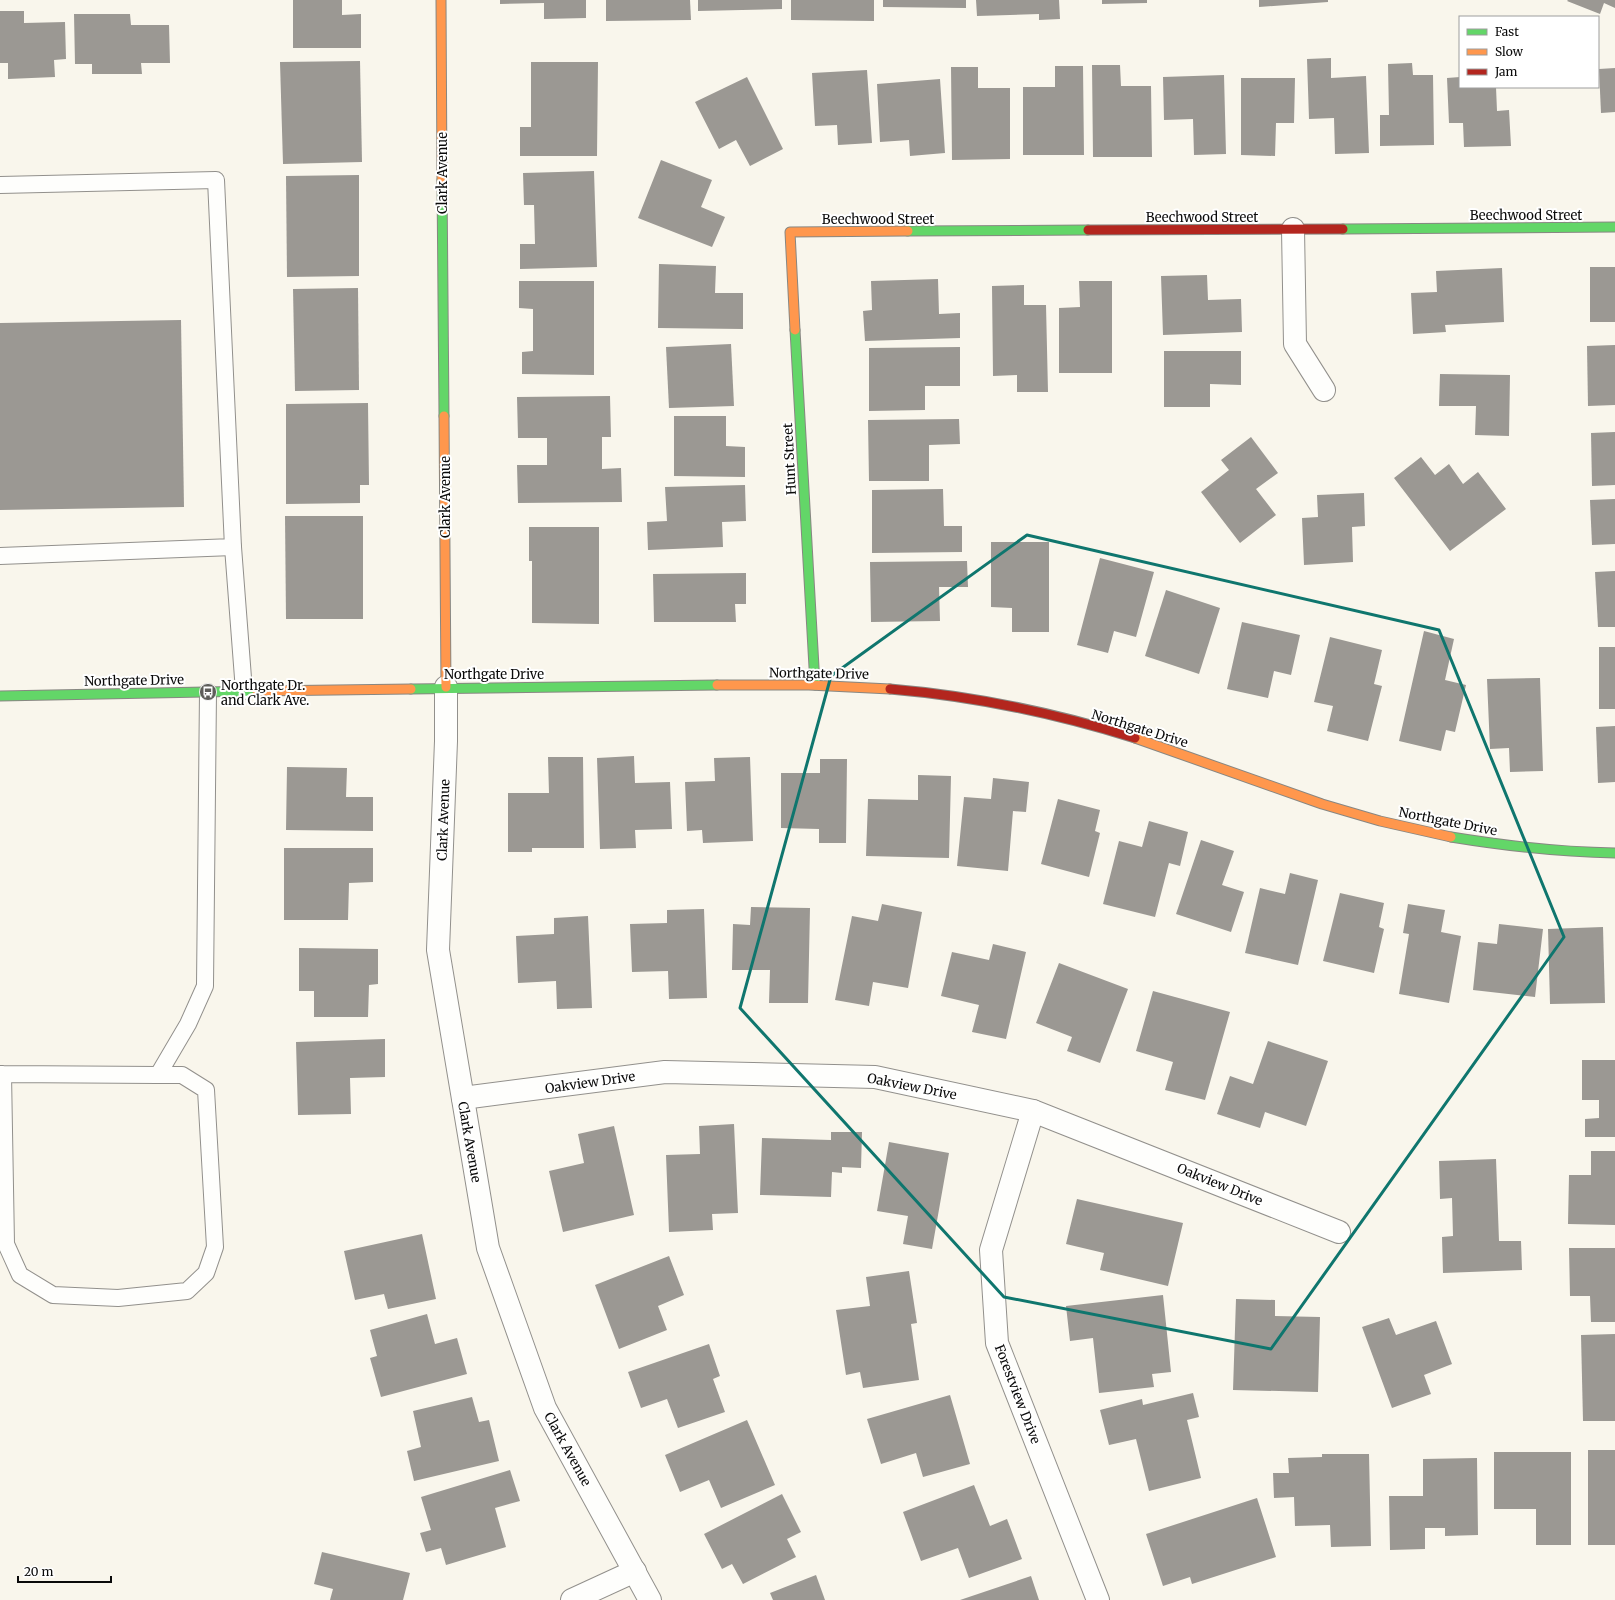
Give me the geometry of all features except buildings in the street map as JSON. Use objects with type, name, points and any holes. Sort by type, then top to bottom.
[{"type":"street","name":"Clark Avenue","points":[[441,0],[446,741],[438,950],[488,1248],[545,1408],[650,1600]]},
{"type":"street","name":"Beechwood Street","points":[[790,232],[1615,227]]},
{"type":"street","points":[[1293,229],[1295,344],[1324,390]]},
{"type":"street","name":"Hunt Street","points":[[790,232],[815,685]]},
{"type":"street","name":"Northgate Drive","points":[[0,696],[446,687],[815,685],[884,688],[989,702],[1041,713],[1144,740],[1344,811],[1405,827],[1470,840],[1537,848],[1615,853]]},
{"type":"street","name":"Oakview Drive","points":[[463,1098],[665,1072],[875,1077],[1033,1111],[1339,1232]]},
{"type":"street","name":"Forestview Drive","points":[[1033,1111],[991,1250],[997,1343],[1098,1600]]},
{"type":"street","points":[[572,1600],[635,1571]]},
{"type":"lane","points":[[0,185],[216,180],[233,547],[244,691]]},
{"type":"lane","points":[[0,556],[233,547]]},
{"type":"lane","points":[[158,1075],[188,1024],[205,986],[208,692]]},
{"type":"lane","points":[[1,1074],[182,1075],[206,1090],[215,1247],[206,1273],[187,1291],[118,1298],[53,1296],[20,1275],[6,1244],[1,1074]]},
{"type":"highlighted area","points":[[1027,535],[1439,630],[1564,937],[1271,1349],[1004,1297],[740,1008],[831,676]]},
{"type":"traffic: fast","points":[[442,180],[444,416]]},
{"type":"traffic: fast","points":[[1343,229],[1615,227]]},
{"type":"traffic: fast","points":[[908,231],[1088,230]]},
{"type":"traffic: fast","points":[[795,330],[815,685]]},
{"type":"traffic: fast","points":[[411,689],[717,685]]},
{"type":"traffic: fast","points":[[0,696],[257,691]]},
{"type":"traffic: fast","points":[[1451,837],[1533,848],[1615,853]]},
{"type":"traffic: slow","points":[[441,0],[442,180]]},
{"type":"traffic: slow","points":[[795,330],[790,232],[908,231]]},
{"type":"traffic: slow","points":[[444,416],[446,687]]},
{"type":"traffic: slow","points":[[717,685],[809,685],[890,689]]},
{"type":"traffic: slow","points":[[257,691],[411,689]]},
{"type":"traffic: slow","points":[[1135,738],[1322,804],[1380,821],[1451,837]]},
{"type":"traffic: jam","points":[[1088,230],[1343,229]]},
{"type":"traffic: jam","points":[[890,689],[952,696],[1014,707],[1044,713],[1135,738]]},
{"type":"place","name":"Northgate Dr. and Clark Ave.","points":[[208,692]]}]
